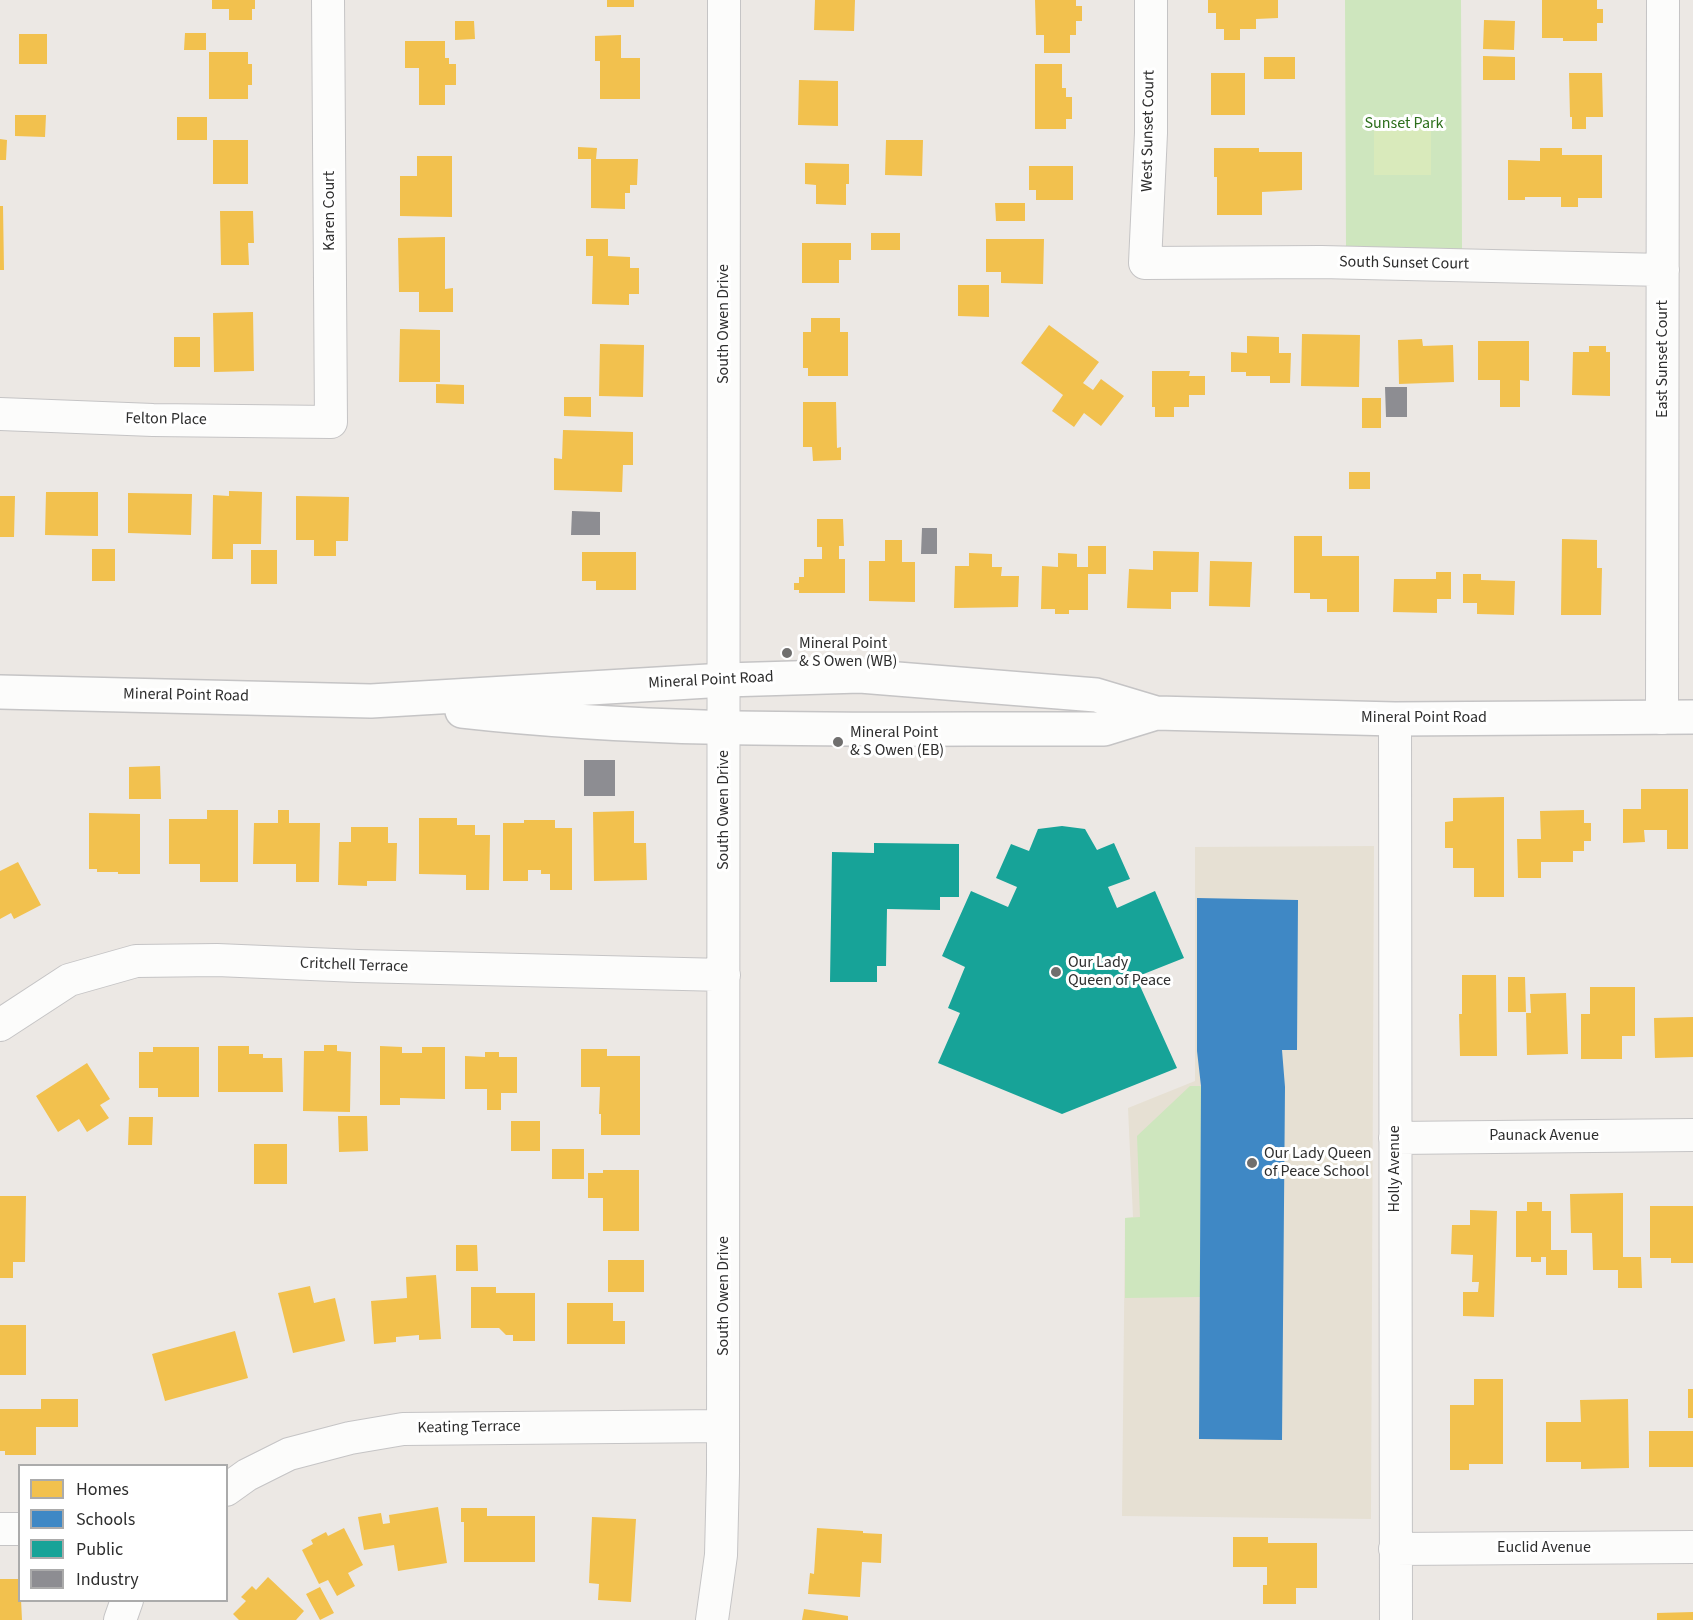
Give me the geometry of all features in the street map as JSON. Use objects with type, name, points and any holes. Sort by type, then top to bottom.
[{"type":"main road","name":"Mineral Point Road","points":[[0,692],[371,701],[725,680],[860,676],[1096,695],[1156,713],[1395,719],[1677,717]]},
{"type":"main road","name":"Mineral Point Road","points":[[371,701],[540,720],[725,727],[1104,729],[1156,713]]},
{"type":"street","name":"Karen Court","points":[[328,0],[331,422]]},
{"type":"street","name":"South Owen Drive","points":[[712,1620],[721,1555],[723,1426],[724,0]]},
{"type":"street","name":"West Sunset Court","points":[[1145,262],[1151,133],[1151,0]]},
{"type":"street","name":"East Sunset Court","points":[[1663,0],[1663,270],[1677,717]]},
{"type":"street","name":"South Sunset Court","points":[[1145,262],[1321,262],[1663,270]]},
{"type":"street","name":"Felton Place","points":[[0,414],[153,420],[331,422]]},
{"type":"street","name":"Holly Avenue","points":[[1395,719],[1396,1620]]},
{"type":"street","name":"Critchell Terrace","points":[[0,1025],[69,980],[136,961],[217,960],[358,966],[724,975]]},
{"type":"street","name":"Paunack Avenue","points":[[1395,1138],[1693,1136]]},
{"type":"street","name":"Keating Terrace","points":[[228,1489],[247,1475],[289,1454],[350,1438],[403,1429],[723,1426]]},
{"type":"street","points":[[0,1529],[18,1529]]},
{"type":"street","name":"Euclid Avenue","points":[[1395,1549],[1693,1547]]},
{"type":"street","points":[[120,1620],[126,1602]]},
{"type":"shaded area","name":"Our Lady Queen of Peace School","points":[[1374,846],[1371,1519],[1122,1516],[1125,1218],[1133,1217],[1128,1108],[1195,1081],[1195,847]]},
{"type":"green space","name":"Sunset Park","points":[[1345,0],[1461,0],[1462,249],[1346,247]]},
{"type":"green space","points":[[1374,128],[1431,128],[1431,175],[1374,175]]},
{"type":"green space","points":[[1190,1086],[1201,1086],[1200,1297],[1125,1298],[1125,1218],[1140,1217],[1137,1136]]},
{"type":"building: Homes","points":[[212,0],[255,0],[252,20],[229,20],[229,9],[212,9]]},
{"type":"building: Homes","points":[[607,0],[634,0],[634,7],[607,7]]},
{"type":"building: Homes","points":[[815,0],[855,0],[854,31],[814,30]]},
{"type":"building: Homes","points":[[1035,0],[1076,0],[1076,6],[1082,6],[1082,21],[1076,21],[1076,35],[1070,35],[1070,53],[1044,53],[1044,35],[1036,35]]},
{"type":"building: Homes","points":[[1208,0],[1278,0],[1278,18],[1256,19],[1256,29],[1240,29],[1240,40],[1224,40],[1224,29],[1216,29],[1216,13],[1208,13]]},
{"type":"building: Homes","points":[[1542,0],[1597,0],[1597,9],[1603,9],[1603,23],[1597,23],[1597,41],[1563,41],[1563,38],[1542,38]]},
{"type":"building: Homes","points":[[1484,20],[1515,21],[1514,50],[1483,49]]},
{"type":"building: Homes","points":[[455,21],[474,21],[475,39],[455,40]]},
{"type":"building: Homes","points":[[185,33],[206,33],[206,50],[184,50]]},
{"type":"building: Homes","points":[[19,34],[47,34],[47,64],[19,64]]},
{"type":"building: Homes","points":[[621,35],[621,58],[640,58],[640,99],[600,99],[600,61],[595,61],[595,36]]},
{"type":"building: Homes","points":[[405,41],[445,41],[445,58],[449,58],[449,64],[456,64],[456,85],[445,85],[445,105],[419,105],[419,68],[405,68]]},
{"type":"building: Homes","points":[[209,52],[248,52],[248,64],[252,64],[252,85],[248,85],[248,99],[209,99]]},
{"type":"building: Homes","points":[[1483,56],[1515,57],[1515,80],[1483,80]]},
{"type":"building: Homes","points":[[1264,57],[1295,57],[1295,79],[1264,79]]},
{"type":"building: Homes","points":[[1035,64],[1062,64],[1062,88],[1066,88],[1066,97],[1072,97],[1072,119],[1066,119],[1066,129],[1035,129]]},
{"type":"building: Homes","points":[[1211,73],[1245,73],[1245,115],[1211,115]]},
{"type":"building: Homes","points":[[1569,73],[1602,73],[1603,117],[1586,117],[1586,129],[1572,129]]},
{"type":"building: Homes","points":[[799,80],[838,81],[838,126],[798,125]]},
{"type":"building: Homes","points":[[15,115],[46,115],[45,137],[15,136]]},
{"type":"building: Homes","points":[[177,117],[207,117],[207,140],[177,140]]},
{"type":"building: Homes","points":[[0,139],[7,140],[6,160],[0,160]]},
{"type":"building: Homes","points":[[213,140],[248,140],[248,184],[213,184]]},
{"type":"building: Homes","points":[[886,140],[923,140],[922,176],[885,175]]},
{"type":"building: Homes","points":[[578,147],[597,148],[596,159],[638,159],[637,185],[630,185],[630,193],[625,193],[625,209],[591,208],[591,159],[578,159]]},
{"type":"building: Homes","points":[[1214,148],[1259,148],[1259,152],[1302,152],[1302,190],[1262,192],[1262,215],[1217,215]]},
{"type":"building: Homes","points":[[1540,148],[1562,148],[1562,155],[1602,155],[1602,198],[1578,198],[1578,207],[1561,207],[1561,197],[1525,197],[1525,200],[1508,200],[1508,160],[1540,161]]},
{"type":"building: Homes","points":[[417,156],[452,156],[452,217],[400,216],[400,176],[417,176]]},
{"type":"building: Homes","points":[[805,163],[849,164],[846,205],[816,204],[816,185],[805,184]]},
{"type":"building: Homes","points":[[1029,166],[1073,166],[1073,200],[1036,200],[1036,190],[1029,190]]},
{"type":"building: Homes","points":[[995,203],[1025,203],[1025,221],[996,221]]},
{"type":"building: Homes","points":[[0,206],[3,206],[4,270],[0,270]]},
{"type":"building: Homes","points":[[220,211],[253,211],[254,243],[248,243],[249,265],[221,265]]},
{"type":"building: Homes","points":[[871,233],[900,233],[900,250],[871,250]]},
{"type":"building: Homes","points":[[445,237],[445,289],[453,288],[453,312],[419,312],[419,292],[399,292],[398,238]]},
{"type":"building: Homes","points":[[586,239],[608,239],[608,256],[630,257],[630,268],[639,268],[639,294],[629,294],[629,305],[592,304],[593,256],[586,256]]},
{"type":"building: Homes","points":[[986,239],[1044,239],[1043,284],[1001,283],[1001,272],[986,272]]},
{"type":"building: Homes","points":[[802,243],[851,243],[851,260],[839,260],[839,283],[802,283]]},
{"type":"building: Homes","points":[[958,285],[989,285],[989,317],[958,316]]},
{"type":"building: Homes","points":[[253,312],[254,371],[214,372],[213,313]]},
{"type":"building: Homes","points":[[811,318],[840,318],[840,332],[848,332],[848,376],[808,376],[808,368],[803,368],[803,332],[811,332]]},
{"type":"building: Homes","points":[[1049,325],[1099,362],[1083,383],[1093,390],[1101,379],[1124,396],[1101,426],[1084,413],[1074,427],[1052,411],[1063,395],[1021,363]]},
{"type":"building: Homes","points":[[400,329],[440,330],[440,382],[399,382]]},
{"type":"building: Homes","points":[[1302,334],[1360,335],[1359,387],[1301,386]]},
{"type":"building: Homes","points":[[1247,336],[1279,337],[1279,353],[1291,353],[1290,383],[1270,383],[1270,376],[1246,376],[1246,372],[1231,372],[1231,352],[1247,353]]},
{"type":"building: Homes","points":[[174,337],[200,337],[200,367],[174,367]]},
{"type":"building: Homes","points":[[1422,339],[1423,346],[1453,345],[1454,382],[1399,384],[1398,340]]},
{"type":"building: Homes","points":[[1478,341],[1529,341],[1529,381],[1520,380],[1520,407],[1500,407],[1500,380],[1478,380]]},
{"type":"building: Homes","points":[[600,344],[644,345],[643,397],[599,396]]},
{"type":"building: Homes","points":[[1589,346],[1606,346],[1606,352],[1610,352],[1610,396],[1572,395],[1573,352],[1589,352]]},
{"type":"building: Homes","points":[[1152,371],[1190,371],[1189,376],[1205,376],[1205,395],[1189,395],[1189,407],[1174,407],[1174,417],[1155,417],[1155,407],[1152,407]]},
{"type":"building: Homes","points":[[436,384],[464,385],[464,404],[436,403]]},
{"type":"building: Homes","points":[[564,397],[591,397],[591,417],[564,416]]},
{"type":"building: Homes","points":[[1362,398],[1381,398],[1381,428],[1362,428]]},
{"type":"building: Homes","points":[[803,402],[836,402],[837,448],[841,447],[841,460],[813,461],[812,447],[803,447]]},
{"type":"building: Homes","points":[[563,430],[633,432],[633,465],[623,465],[622,492],[554,490],[554,458],[562,459]]},
{"type":"building: Homes","points":[[1349,472],[1370,472],[1370,489],[1349,489]]},
{"type":"building: Homes","points":[[229,491],[262,492],[261,544],[233,544],[233,559],[212,559],[213,495],[229,496]]},
{"type":"building: Homes","points":[[46,492],[98,492],[98,536],[45,535]]},
{"type":"building: Homes","points":[[128,493],[192,494],[191,535],[128,533]]},
{"type":"building: Homes","points":[[0,496],[15,496],[14,537],[0,537]]},
{"type":"building: Homes","points":[[296,496],[349,497],[348,541],[336,541],[336,556],[314,556],[314,540],[296,540]]},
{"type":"building: Homes","points":[[817,519],[843,519],[844,546],[839,546],[839,559],[845,559],[845,593],[799,593],[799,590],[794,590],[794,583],[799,583],[799,577],[804,577],[804,559],[822,559],[822,547],[817,547]]},
{"type":"building: Homes","points":[[1294,536],[1322,536],[1322,556],[1359,556],[1359,612],[1327,612],[1327,599],[1310,599],[1310,593],[1294,593]]},
{"type":"building: Homes","points":[[1562,539],[1597,540],[1597,568],[1602,568],[1601,615],[1561,615]]},
{"type":"building: Homes","points":[[885,540],[902,540],[902,562],[915,562],[915,602],[869,601],[869,561],[885,561]]},
{"type":"building: Homes","points":[[1088,546],[1106,546],[1106,574],[1088,574],[1088,610],[1069,610],[1069,614],[1055,614],[1055,609],[1041,609],[1042,566],[1058,567],[1058,553],[1077,554],[1077,567],[1088,567]]},
{"type":"building: Homes","points":[[92,549],[115,549],[115,581],[92,581]]},
{"type":"building: Homes","points":[[251,550],[277,550],[277,584],[251,584]]},
{"type":"building: Homes","points":[[1153,551],[1199,552],[1198,592],[1171,592],[1171,609],[1127,608],[1129,569],[1153,570]]},
{"type":"building: Homes","points":[[582,552],[636,552],[636,590],[596,590],[596,581],[582,581]]},
{"type":"building: Homes","points":[[969,553],[992,554],[992,567],[1002,567],[1001,576],[1019,576],[1018,607],[954,608],[955,566],[969,566]]},
{"type":"building: Homes","points":[[1210,561],[1252,562],[1250,607],[1209,606]]},
{"type":"building: Homes","points":[[1436,572],[1451,572],[1451,599],[1437,599],[1437,613],[1393,612],[1394,579],[1436,579]]},
{"type":"building: Homes","points":[[1463,574],[1481,574],[1481,580],[1515,581],[1514,615],[1477,614],[1477,603],[1463,603]]},
{"type":"building: Homes","points":[[160,766],[161,799],[129,799],[129,767]]},
{"type":"building: Homes","points":[[1641,789],[1688,789],[1688,849],[1667,849],[1667,830],[1644,830],[1645,842],[1623,843],[1623,809],[1641,809]]},
{"type":"building: Homes","points":[[1504,797],[1504,897],[1474,897],[1474,868],[1453,868],[1453,848],[1445,848],[1445,822],[1453,821],[1453,798]]},
{"type":"building: Homes","points":[[207,810],[238,810],[238,882],[200,882],[200,864],[169,864],[169,819],[207,819]]},
{"type":"building: Homes","points":[[278,810],[289,810],[289,823],[320,823],[319,882],[296,882],[296,864],[253,864],[254,823],[278,823]]},
{"type":"building: Homes","points":[[1584,810],[1584,823],[1591,823],[1591,841],[1584,841],[1584,851],[1573,851],[1573,862],[1541,862],[1541,878],[1518,878],[1517,839],[1541,839],[1540,811]]},
{"type":"building: Homes","points":[[634,811],[634,843],[646,843],[647,880],[594,881],[593,812]]},
{"type":"building: Homes","points":[[89,813],[140,814],[140,874],[97,872],[97,869],[89,869]]},
{"type":"building: Homes","points":[[419,818],[457,818],[457,825],[475,825],[475,835],[490,835],[489,890],[466,890],[466,875],[419,874]]},
{"type":"building: Homes","points":[[524,820],[555,820],[555,828],[572,828],[572,890],[550,890],[550,874],[541,874],[541,870],[528,870],[528,881],[503,881],[503,823],[524,823]]},
{"type":"building: Homes","points":[[351,827],[388,827],[388,843],[397,843],[396,881],[367,881],[367,886],[338,885],[339,842],[351,842]]},
{"type":"building: Homes","points":[[18,862],[41,905],[14,919],[11,913],[0,919],[0,871]]},
{"type":"building: Homes","points":[[1462,975],[1496,975],[1497,1056],[1460,1056],[1459,1014],[1462,1014]]},
{"type":"building: Homes","points":[[1508,977],[1525,977],[1526,1012],[1508,1012]]},
{"type":"building: Homes","points":[[1590,987],[1635,987],[1635,1036],[1622,1036],[1622,1059],[1581,1059],[1581,1014],[1590,1014]]},
{"type":"building: Homes","points":[[1566,993],[1568,1054],[1527,1055],[1526,1013],[1531,1013],[1530,994]]},
{"type":"building: Homes","points":[[1693,1017],[1693,1057],[1655,1058],[1654,1018]]},
{"type":"building: Homes","points":[[324,1045],[337,1045],[337,1051],[351,1052],[350,1112],[303,1111],[304,1051],[324,1051]]},
{"type":"building: Homes","points":[[218,1046],[249,1046],[249,1054],[263,1054],[263,1058],[282,1058],[283,1092],[218,1092]]},
{"type":"building: Homes","points":[[380,1046],[402,1047],[402,1053],[422,1053],[422,1047],[445,1047],[445,1099],[400,1098],[400,1105],[380,1105]]},
{"type":"building: Homes","points":[[153,1047],[199,1047],[199,1097],[158,1097],[158,1088],[139,1088],[139,1052],[153,1052]]},
{"type":"building: Homes","points":[[581,1049],[607,1049],[607,1056],[640,1056],[640,1135],[601,1135],[600,1087],[581,1087]]},
{"type":"building: Homes","points":[[485,1052],[499,1052],[499,1057],[517,1057],[517,1093],[501,1093],[501,1110],[487,1110],[487,1089],[465,1089],[465,1056],[485,1057]]},
{"type":"building: Homes","points":[[87,1063],[110,1099],[100,1105],[109,1118],[87,1132],[79,1119],[58,1132],[36,1096]]},
{"type":"building: Homes","points":[[338,1116],[367,1116],[368,1151],[339,1152]]},
{"type":"building: Homes","points":[[129,1117],[153,1117],[152,1145],[128,1145]]},
{"type":"building: Homes","points":[[511,1121],[540,1121],[540,1151],[511,1151]]},
{"type":"building: Homes","points":[[254,1144],[287,1144],[287,1184],[254,1184]]},
{"type":"building: Homes","points":[[552,1149],[584,1149],[584,1179],[552,1179]]},
{"type":"building: Homes","points":[[603,1170],[639,1170],[639,1231],[603,1231],[603,1198],[588,1198],[588,1173],[603,1173]]},
{"type":"building: Homes","points":[[1623,1193],[1623,1257],[1641,1257],[1642,1288],[1618,1288],[1618,1270],[1593,1270],[1592,1233],[1571,1233],[1570,1194]]},
{"type":"building: Homes","points":[[0,1196],[26,1196],[25,1262],[13,1262],[13,1278],[0,1278]]},
{"type":"building: Homes","points":[[1527,1202],[1542,1202],[1542,1211],[1551,1211],[1551,1250],[1567,1250],[1567,1275],[1546,1275],[1546,1257],[1541,1257],[1541,1262],[1531,1262],[1531,1257],[1516,1257],[1516,1211],[1527,1211]]},
{"type":"building: Homes","points":[[1650,1206],[1693,1206],[1693,1263],[1671,1263],[1671,1258],[1650,1258]]},
{"type":"building: Homes","points":[[1470,1210],[1497,1211],[1494,1317],[1463,1316],[1463,1292],[1478,1292],[1479,1282],[1472,1282],[1473,1255],[1451,1254],[1452,1225],[1470,1225]]},
{"type":"building: Homes","points":[[456,1245],[477,1245],[478,1271],[456,1271]]},
{"type":"building: Homes","points":[[608,1260],[644,1260],[644,1292],[608,1292]]},
{"type":"building: Homes","points":[[436,1275],[441,1339],[419,1340],[419,1335],[396,1337],[396,1342],[374,1344],[371,1301],[407,1298],[406,1277]]},
{"type":"building: Homes","points":[[310,1286],[314,1303],[335,1298],[345,1341],[293,1353],[278,1293]]},
{"type":"building: Homes","points":[[471,1287],[496,1287],[496,1293],[535,1293],[535,1341],[513,1341],[513,1335],[506,1335],[499,1328],[471,1328]]},
{"type":"building: Homes","points":[[567,1303],[613,1303],[613,1321],[625,1321],[625,1344],[567,1344]]},
{"type":"building: Homes","points":[[0,1325],[26,1325],[26,1375],[0,1375]]},
{"type":"building: Homes","points":[[235,1331],[248,1378],[165,1401],[152,1354]]},
{"type":"building: Homes","points":[[1474,1379],[1503,1379],[1503,1464],[1469,1464],[1469,1470],[1450,1470],[1450,1405],[1474,1405]]},
{"type":"building: Homes","points":[[1688,1389],[1693,1389],[1693,1418],[1688,1418]]},
{"type":"building: Homes","points":[[41,1399],[78,1399],[78,1427],[36,1427],[36,1455],[5,1455],[5,1451],[0,1451],[0,1409],[41,1409]]},
{"type":"building: Homes","points":[[1628,1399],[1629,1468],[1581,1469],[1581,1462],[1546,1462],[1546,1422],[1581,1422],[1580,1400]]},
{"type":"building: Homes","points":[[1649,1431],[1693,1431],[1693,1467],[1649,1467]]},
{"type":"building: Homes","points":[[438,1507],[447,1563],[398,1571],[394,1545],[364,1550],[358,1517],[381,1513],[383,1524],[390,1523],[389,1515]]},
{"type":"building: Homes","points":[[461,1508],[487,1508],[487,1516],[535,1516],[535,1562],[464,1562],[464,1522],[461,1522]]},
{"type":"building: Homes","points":[[592,1517],[636,1519],[631,1602],[598,1600],[599,1584],[589,1583]]},
{"type":"building: Homes","points":[[344,1528],[363,1565],[348,1573],[355,1586],[337,1596],[328,1580],[319,1584],[302,1550],[313,1544],[311,1540],[326,1532],[328,1536]]},
{"type":"building: Homes","points":[[817,1528],[882,1534],[881,1563],[862,1562],[860,1597],[808,1594],[810,1573],[814,1574]]},
{"type":"building: Homes","points":[[1233,1537],[1268,1537],[1268,1543],[1317,1543],[1317,1588],[1296,1588],[1296,1604],[1263,1604],[1263,1585],[1267,1585],[1267,1567],[1233,1567]]},
{"type":"building: Homes","points":[[268,1577],[304,1611],[296,1620],[239,1620],[233,1614],[246,1601],[241,1597],[252,1586],[256,1590]]},
{"type":"building: Homes","points":[[0,1579],[18,1579],[18,1602],[21,1602],[22,1620],[0,1620]]},
{"type":"building: Homes","points":[[320,1587],[334,1613],[320,1620],[306,1594]]},
{"type":"building: Homes","points":[[804,1609],[848,1616],[848,1620],[802,1620]]},
{"type":"building: Homes","points":[[1693,1612],[1693,1620],[1657,1620],[1657,1613]]},
{"type":"building: Schools","points":[[1197,898],[1298,900],[1297,1050],[1282,1050],[1285,1087],[1282,1440],[1199,1439],[1201,1086],[1197,1051]]},
{"type":"building: Public","name":"Our Lady Queen of Peace","points":[[1062,826],[1085,829],[1097,850],[1114,843],[1130,879],[1108,887],[1117,908],[1155,891],[1184,958],[1136,977],[1177,1068],[1062,1114],[938,1063],[960,1013],[948,1008],[965,967],[942,956],[971,891],[1008,907],[1017,887],[996,878],[1011,844],[1029,851],[1038,829]]},
{"type":"building: Public","points":[[874,843],[959,844],[959,897],[940,897],[940,910],[887,909],[886,966],[877,966],[877,982],[830,982],[832,852],[874,853]]},
{"type":"building: Industry","points":[[1385,387],[1407,387],[1407,417],[1386,417]]},
{"type":"building: Industry","points":[[572,511],[600,512],[600,535],[571,535]]},
{"type":"building: Industry","points":[[922,528],[937,528],[937,554],[921,554]]},
{"type":"building: Industry","points":[[584,760],[615,760],[615,796],[584,796]]},
{"type":"place","name":"Mineral Point & S Owen (WB)","points":[[787,653]]},
{"type":"place","name":"Mineral Point & S Owen (EB)","points":[[838,742]]},
{"type":"place","name":"Our Lady Queen of Peace","points":[[1056,972]]},
{"type":"place","name":"Our Lady Queen of Peace School","points":[[1252,1163]]}]
